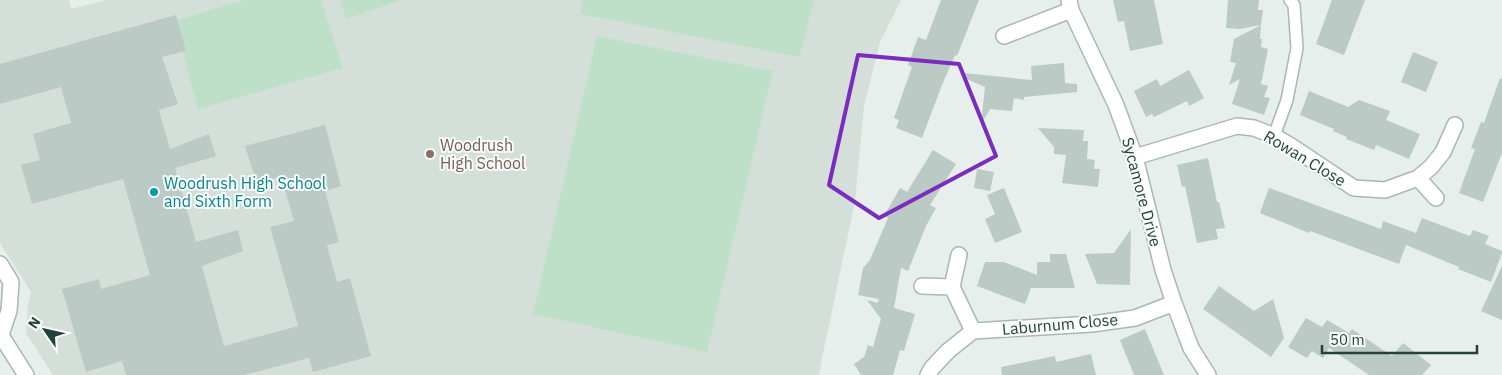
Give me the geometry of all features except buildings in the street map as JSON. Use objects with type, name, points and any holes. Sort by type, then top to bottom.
[{"type":"street","name":"Sycamore Drive","points":[[1004,36],[1070,5],[1116,104],[1135,158],[1163,270],[1174,304],[1191,348],[1208,375]]},
{"type":"street","name":"Rowan Close","points":[[1135,158],[1238,126],[1254,128],[1274,136],[1291,146],[1354,188],[1385,190],[1418,178],[1431,167],[1443,152],[1455,125]]},
{"type":"street","points":[[1418,178],[1436,198]]},
{"type":"street","points":[[928,375],[948,350],[973,331],[952,287],[959,255]]},
{"type":"street","points":[[0,264],[11,282],[9,310],[0,334],[26,375]]},
{"type":"street","points":[[922,286],[952,287]]},
{"type":"street","name":"Laburnum Close","points":[[973,331],[1092,324],[1135,318],[1174,304]]},
{"type":"lane","points":[[1274,136],[1287,100],[1297,48],[1294,5],[1290,0]]},
{"type":"highlighted area","points":[[858,55],[959,64],[996,156],[879,218],[829,185]]},
{"type":"shaded area","name":"Woodrush High School","points":[[0,0],[69,0],[71,9],[107,0],[901,0],[880,42],[864,106],[855,202],[819,375],[53,375],[26,333],[31,292],[0,243]]},
{"type":"green space","points":[[244,0],[321,0],[343,68],[198,109],[174,21]]},
{"type":"green space","points":[[340,0],[402,0],[346,19]]},
{"type":"green space","points":[[583,0],[814,0],[800,57],[580,14]]},
{"type":"green space","points":[[597,36],[773,71],[707,352],[533,314]]},
{"type":"place","name":"Woodrush High School","points":[[430,154]]},
{"type":"place","name":"Woodrush High School and Sixth Form","points":[[154,192]]}]
